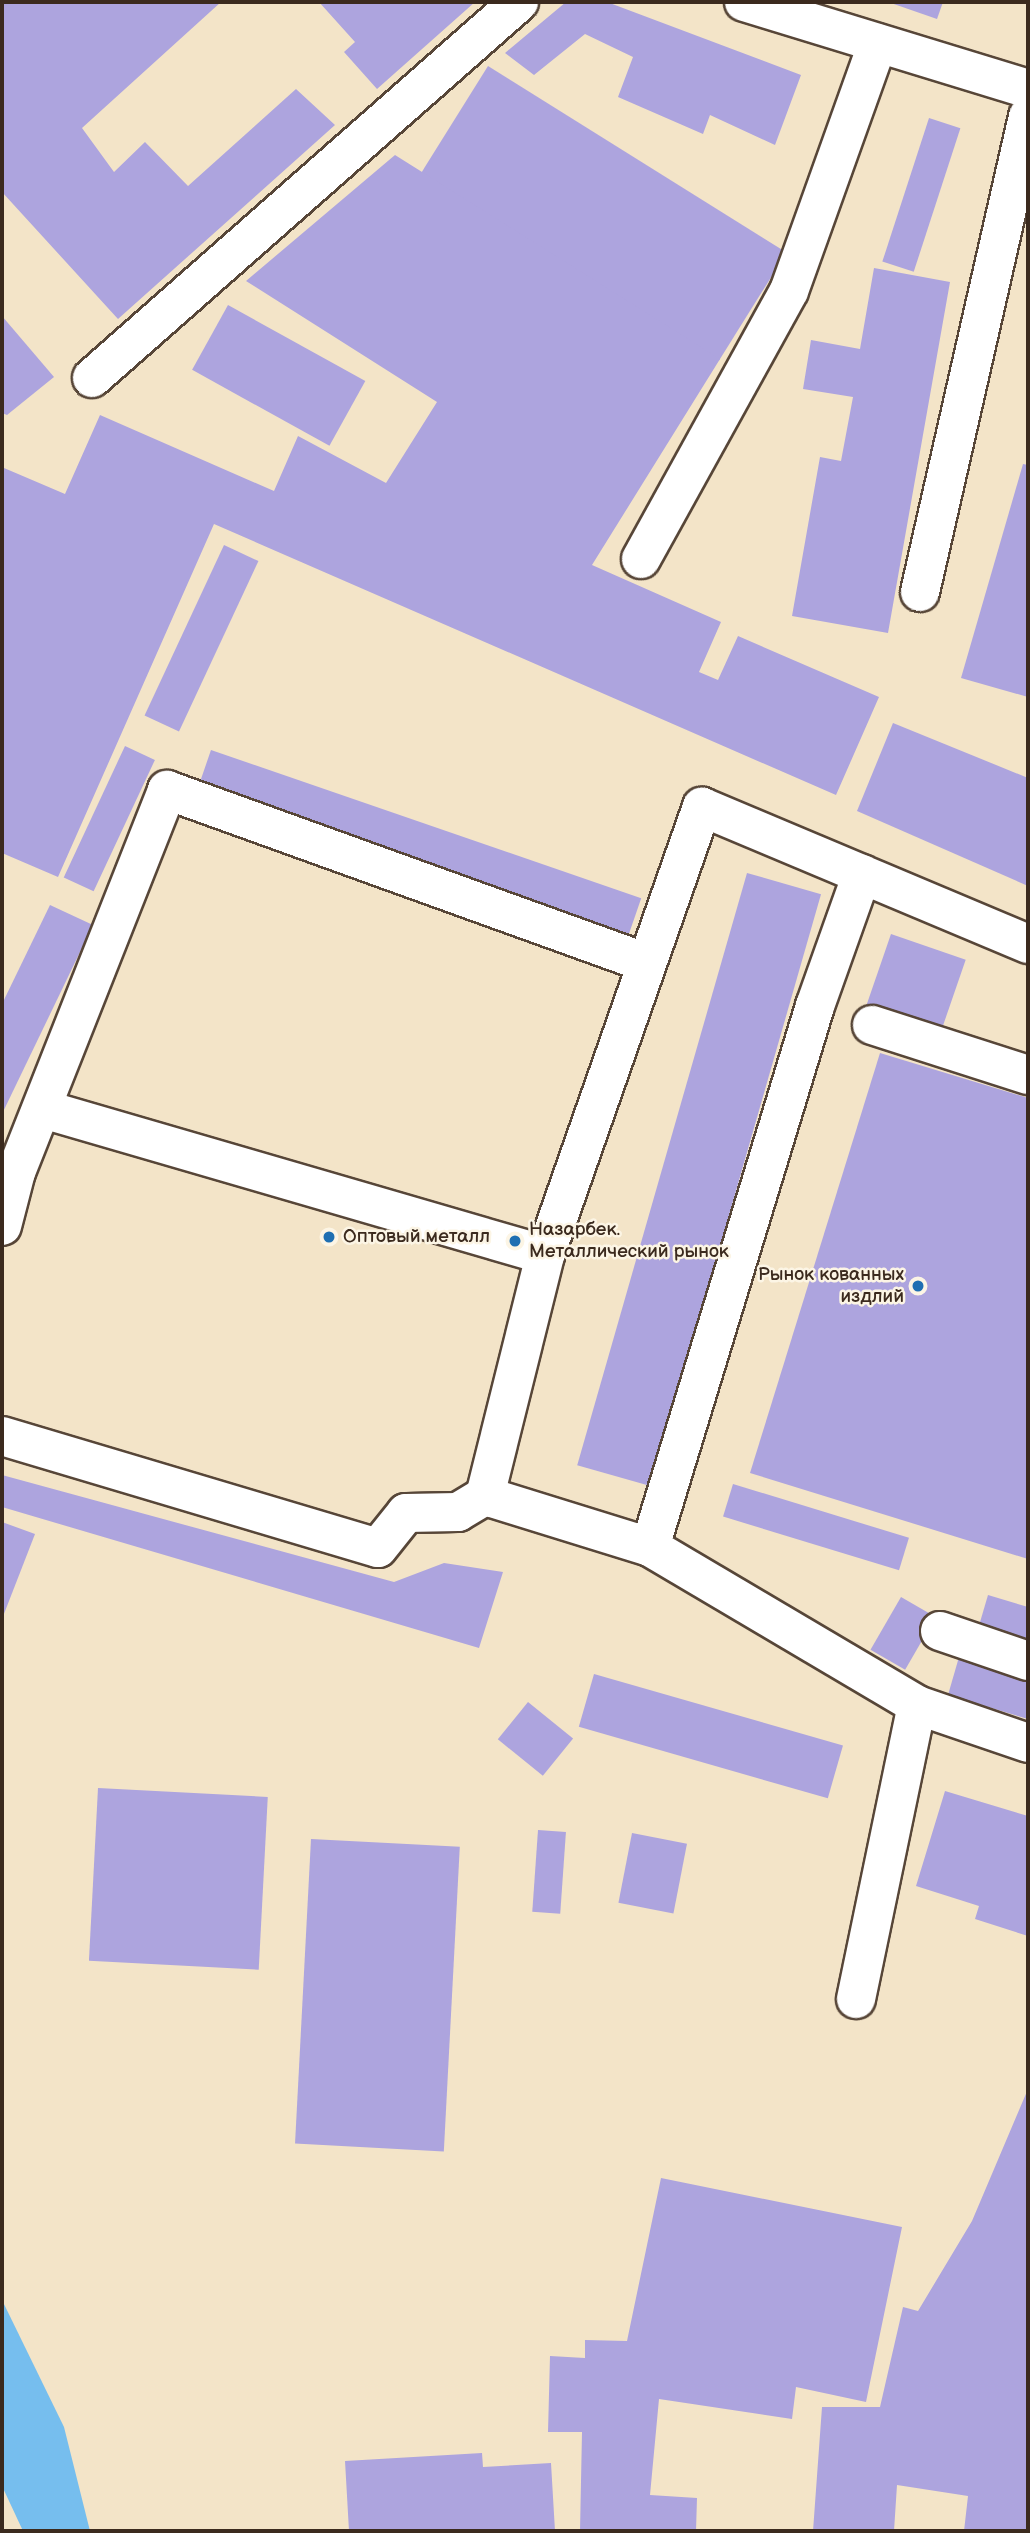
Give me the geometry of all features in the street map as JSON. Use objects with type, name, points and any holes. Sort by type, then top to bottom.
[{"type":"lane","points":[[92,379],[519,2]]},
{"type":"lane","points":[[744,2],[1028,89]]},
{"type":"lane","points":[[641,559],[789,291],[878,43]]},
{"type":"lane","points":[[920,592],[1028,116]]},
{"type":"lane","points":[[2,1227],[43,1109],[167,790],[647,963]]},
{"type":"lane","points":[[2,1436],[378,1548],[406,1513],[458,1512],[485,1496],[545,1255],[702,807],[1028,944]]},
{"type":"lane","points":[[650,1547],[815,1006],[862,874]]},
{"type":"lane","points":[[872,1025],[1028,1075]]},
{"type":"lane","points":[[43,1109],[545,1255]]},
{"type":"lane","points":[[485,1496],[650,1547],[917,1705],[1028,1743]]},
{"type":"lane","points":[[940,1631],[1028,1661]]},
{"type":"lane","points":[[856,1999],[917,1705]]},
{"type":"water","points":[[2,2300],[64,2427],[90,2531],[23,2531],[2,2486]]},
{"type":"building","points":[[2,2],[221,2],[82,128],[114,172],[145,142],[188,186],[296,89],[335,125],[118,319],[2,192]]},
{"type":"building","points":[[319,2],[475,2],[377,89],[344,52],[355,42]]},
{"type":"building","points":[[566,2],[607,2],[801,75],[775,145],[710,115],[703,134],[618,97],[633,57],[585,34],[534,75],[505,53]]},
{"type":"building","points":[[888,2],[943,2],[937,19]]},
{"type":"building","points":[[488,66],[787,253],[719,360],[421,174]]},
{"type":"building","points":[[929,118],[960,128],[914,272],[882,262]]},
{"type":"building","points":[[395,155],[720,359],[592,565],[721,622],[699,672],[718,680],[738,636],[879,697],[836,795],[214,524],[58,877],[2,853],[4,468],[65,494],[100,415],[274,491],[298,436],[386,483],[437,402],[246,281]]},
{"type":"building","points":[[874,268],[950,282],[888,633],[792,616],[820,457],[841,461],[853,397],[803,389],[811,340],[860,349]]},
{"type":"building","points":[[228,305],[365,381],[329,446],[192,370]]},
{"type":"building","points":[[2,316],[54,377],[7,415],[2,413]]},
{"type":"building","points":[[1023,464],[1028,465],[1028,697],[961,678]]},
{"type":"building","points":[[224,545],[258,561],[179,731],[145,715]]},
{"type":"building","points":[[893,723],[1028,778],[1028,886],[857,811]]},
{"type":"building","points":[[125,746],[155,760],[94,891],[64,877]]},
{"type":"building","points":[[211,750],[641,898],[626,942],[196,793]]},
{"type":"building","points":[[747,873],[821,894],[651,1486],[577,1465]]},
{"type":"building","points":[[50,905],[93,925],[2,1114],[2,1004]]},
{"type":"building","points":[[891,934],[966,960],[937,1044],[862,1018]]},
{"type":"building","name":"Рынок кованных издлий","points":[[880,1053],[1028,1098],[1028,1559],[750,1473]]},
{"type":"building","points":[[2,1475],[394,1582],[444,1563],[503,1572],[479,1648],[2,1507]]},
{"type":"building","points":[[733,1484],[909,1538],[899,1570],[723,1517]]},
{"type":"building","points":[[2,1522],[35,1534],[2,1619]]},
{"type":"building","points":[[988,1595],[1028,1607],[1028,1644],[978,1629]]},
{"type":"building","points":[[901,1597],[936,1617],[905,1670],[870,1650]]},
{"type":"building","points":[[959,1657],[1028,1676],[1028,1719],[948,1695]]},
{"type":"building","points":[[594,1674],[843,1745],[828,1798],[579,1727]]},
{"type":"building","points":[[528,1702],[573,1739],[543,1776],[498,1739]]},
{"type":"building","points":[[98,1788],[268,1797],[259,1970],[89,1961]]},
{"type":"building","points":[[945,1791],[1028,1816],[1028,1936],[975,1919],[979,1906],[916,1886]]},
{"type":"building","points":[[538,1830],[566,1832],[560,1914],[532,1912]]},
{"type":"building","points":[[632,1833],[687,1844],[673,1913],[618,1903]]},
{"type":"building","points":[[311,1839],[460,1847],[444,2151],[295,2144]]},
{"type":"building","points":[[1028,2089],[1028,2531],[964,2531],[968,2496],[897,2485],[894,2531],[813,2531],[822,2407],[880,2407],[903,2307],[918,2311],[972,2221]]},
{"type":"building","points":[[661,2178],[902,2227],[866,2402],[796,2387],[792,2419],[659,2399],[650,2495],[697,2498],[696,2531],[580,2531],[582,2432],[548,2432],[550,2356],[585,2358],[585,2340],[627,2341]]},
{"type":"building","points":[[482,2453],[483,2467],[551,2463],[555,2531],[349,2531],[345,2461]]},
{"type":"place","name":"Оптовый металл","points":[[329,1237]]},
{"type":"place","name":"Назарбек. Металлический рынок","points":[[515,1241]]},
{"type":"place","name":"Рынок кованных издлий","points":[[918,1286]]}]
